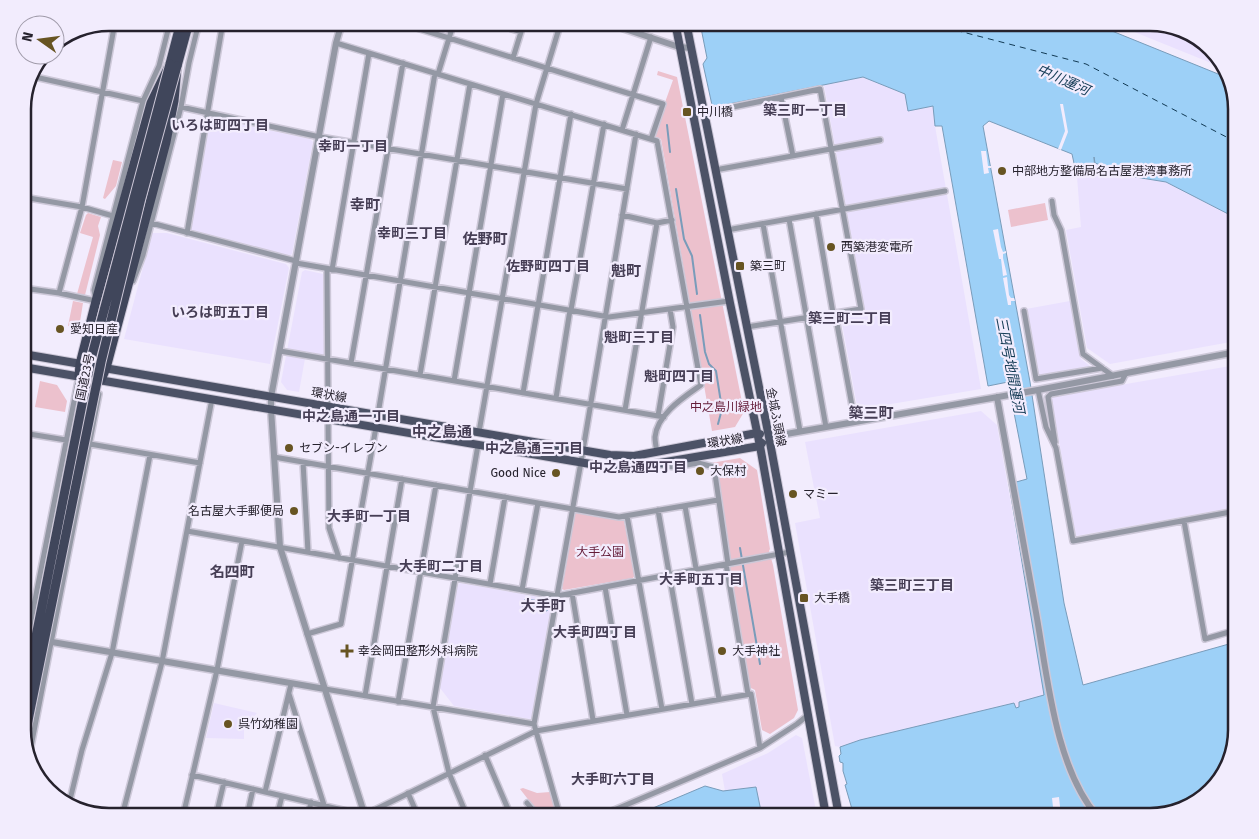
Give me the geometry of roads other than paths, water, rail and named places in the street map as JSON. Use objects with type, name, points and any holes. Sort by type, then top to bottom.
[{"type":"highway","name":"国道23号","points":[[31,706],[101,362],[174,65],[180,31]]},
{"type":"highway","name":"国道23号","points":[[31,662],[91,359],[174,65],[186,31]]},
{"type":"highway","points":[[78,376],[96,301],[152,103],[174,65]]},
{"type":"highway","points":[[101,380],[106,368],[166,142],[174,101],[174,65]]},
{"type":"main road","name":"金城ふ頭線","points":[[676,31],[729,301],[760,446],[825,808]]},
{"type":"main road","name":"金城ふ頭線","points":[[688,31],[769,436],[838,808]]},
{"type":"main road","name":"環状線","points":[[31,355],[622,456],[634,456],[757,434],[769,436]]},
{"type":"main road","name":"環状線","points":[[31,368],[621,468],[760,446],[769,436]]},
{"type":"street","points":[[59,293],[82,207],[113,31]]},
{"type":"street","points":[[31,289],[96,301],[94,290],[143,101],[159,66],[168,31]]},
{"type":"street","points":[[123,305],[143,255],[181,107],[189,63],[198,31]]},
{"type":"street","points":[[187,233],[221,31]]},
{"type":"street","points":[[339,31],[271,397],[280,548],[362,808]]},
{"type":"street","points":[[426,31],[663,104],[651,139]]},
{"type":"street","points":[[378,414],[437,74],[451,31]]},
{"type":"street","points":[[513,58],[521,32],[518,31]]},
{"type":"street","points":[[480,432],[536,104],[558,31]]},
{"type":"street","points":[[632,31],[679,47],[691,48]]},
{"type":"street","points":[[622,130],[651,37]]},
{"type":"street","points":[[336,43],[657,141],[701,385],[684,397],[664,417],[655,436],[657,452]]},
{"type":"street","points":[[328,406],[327,359],[330,269],[369,53]]},
{"type":"street","points":[[351,363],[403,64]]},
{"type":"street","points":[[38,78],[143,101]]},
{"type":"street","points":[[420,375],[470,84]]},
{"type":"street","points":[[704,112],[820,89],[861,309],[747,327]]},
{"type":"street","points":[[454,381],[503,94]]},
{"type":"street","points":[[781,97],[793,156]]},
{"type":"street","points":[[181,107],[320,137],[627,189]]},
{"type":"street","points":[[523,392],[571,114]]},
{"type":"street","points":[[556,398],[604,124]]},
{"type":"street","points":[[558,808],[534,724],[581,462],[636,134]]},
{"type":"street","points":[[715,170],[880,140]]},
{"type":"street","points":[[727,230],[945,191]]},
{"type":"street","points":[[31,198],[82,207],[113,216]]},
{"type":"street","points":[[1052,201],[1054,215],[1061,230],[1083,354],[1113,376]]},
{"type":"street","points":[[816,214],[855,422]]},
{"type":"street","points":[[622,215],[657,223],[672,220]]},
{"type":"street","points":[[789,219],[826,427]]},
{"type":"street","points":[[151,223],[296,262],[330,269],[605,316],[729,301]]},
{"type":"street","points":[[625,410],[657,223]]},
{"type":"street","points":[[763,224],[800,431]]},
{"type":"street","points":[[658,416],[673,327],[670,308]]},
{"type":"street","points":[[1024,311],[1036,379],[1102,368]]},
{"type":"street","points":[[280,351],[664,417]]},
{"type":"street","points":[[769,436],[1038,390],[1228,354]]},
{"type":"street","points":[[1126,373],[1122,381],[1050,394],[1048,398],[1073,541],[1228,513]]},
{"type":"street","points":[[31,608],[78,376]]},
{"type":"street","points":[[32,741],[101,380]]},
{"type":"street","points":[[1038,390],[1046,426],[1056,448]]},
{"type":"street","points":[[997,397],[1062,748],[1075,781],[1092,808]]},
{"type":"street","points":[[124,808],[162,662],[212,399]]},
{"type":"street","points":[[328,419],[329,528],[339,558]]},
{"type":"street","points":[[307,634],[341,624],[376,427]]},
{"type":"street","points":[[31,434],[66,440]]},
{"type":"street","points":[[90,444],[200,464]]},
{"type":"street","points":[[464,808],[449,773],[433,707],[478,445]]},
{"type":"street","points":[[71,797],[82,750],[112,653],[150,455]]},
{"type":"street","points":[[274,457],[618,517],[718,500]]},
{"type":"street","points":[[303,462],[308,552]]},
{"type":"street","points":[[654,464],[675,467],[698,463],[714,467],[748,694],[751,694],[760,748]]},
{"type":"street","points":[[365,696],[402,479]]},
{"type":"street","points":[[398,702],[436,485]]},
{"type":"street","points":[[490,584],[505,497]]},
{"type":"street","points":[[522,590],[538,502]]},
{"type":"street","points":[[685,506],[719,699]]},
{"type":"street","points":[[658,510],[692,704]]},
{"type":"street","points":[[627,516],[662,709]]},
{"type":"street","points":[[1184,521],[1206,639],[1228,632]]},
{"type":"street","points":[[187,532],[557,596],[790,552]]},
{"type":"street","points":[[185,808],[217,670],[242,541]]},
{"type":"street","points":[[605,587],[627,715]]},
{"type":"street","points":[[572,593],[593,720]]},
{"type":"street","points":[[31,638],[534,724]]},
{"type":"street","points":[[265,792],[291,684]]},
{"type":"street","points":[[288,694],[324,805]]},
{"type":"street","points":[[380,808],[536,731],[748,694]]},
{"type":"street","points":[[619,808],[760,748],[808,715]]},
{"type":"street","points":[[485,755],[508,808]]},
{"type":"street","points":[[192,775],[335,808]]},
{"type":"street","points":[[218,808],[224,782]]},
{"type":"street","points":[[249,808],[253,789]]},
{"type":"street","points":[[408,793],[415,808]]},
{"type":"street","points":[[279,808],[282,796]]},
{"type":"street","points":[[310,808],[311,802]]},
{"type":"street","points":[[527,803],[531,808]]},
{"type":"water","points":[[702,31],[1112,31],[1220,75],[1225,89],[1228,109],[1228,214],[1166,182],[1129,176],[1095,163],[1094,157],[1095,174],[1077,177],[1072,154],[989,121],[983,126],[1030,382],[1064,603],[1083,685],[1228,644],[1228,730],[1225,750],[1215,773],[1193,795],[1170,805],[1150,808],[852,808],[845,785],[847,784],[843,763],[840,762],[840,747],[860,740],[1014,703],[1016,708],[1019,707],[1019,702],[1044,695],[1009,484],[1027,479],[1008,382],[988,386],[942,126],[935,126],[933,106],[908,111],[905,94],[863,77],[714,107],[703,64],[707,58]]},
{"type":"water","points":[[525,599],[548,602],[547,611],[523,607]]},
{"type":"water","points":[[705,786],[723,791],[756,787],[760,808],[653,808]]},
{"type":"waterway","points":[[667,125],[670,152]]},
{"type":"waterway","points":[[676,189],[684,239],[692,256],[697,294]]},
{"type":"waterway","points":[[700,315],[705,352],[709,364],[716,371],[722,409],[718,424]]},
{"type":"waterway","points":[[740,548],[760,664]]},
{"type":"place","name":"中川橋","points":[[687,112]]},
{"type":"place","name":"中部地方整備局名古屋港湾事務所","points":[[1002,171]]},
{"type":"place","name":"西築港変電所","points":[[831,247]]},
{"type":"place","name":"築三町","points":[[740,266]]},
{"type":"place","name":"愛知日産","points":[[60,329]]},
{"type":"place","name":"セブン-イレブン","points":[[289,448]]},
{"type":"place","name":"大保村","points":[[700,471]]},
{"type":"place","name":"Good Nice","points":[[556,473]]},
{"type":"place","name":"マミー","points":[[793,494]]},
{"type":"place","name":"名古屋大手郵便局","points":[[294,511]]},
{"type":"place","name":"大手橋","points":[[804,598]]},
{"type":"place","name":"幸会岡田整形外科病院","points":[[347,651]]},
{"type":"place","name":"大手神社","points":[[722,651]]},
{"type":"place","name":"呉竹幼稚園","points":[[228,724]]},
{"type":"district","name":"築三町一丁目","points":[[805,110]]},
{"type":"district","name":"いろは町四丁目","points":[[220,125]]},
{"type":"district","name":"幸町一丁目","points":[[353,146]]},
{"type":"district","name":"幸町","points":[[365,205]]},
{"type":"district","name":"幸町三丁目","points":[[412,233]]},
{"type":"district","name":"佐野町","points":[[485,239]]},
{"type":"district","name":"佐野町四丁目","points":[[548,266]]},
{"type":"district","name":"魁町","points":[[626,271]]},
{"type":"district","name":"いろは町五丁目","points":[[220,312]]},
{"type":"district","name":"築三町二丁目","points":[[850,318]]},
{"type":"district","name":"魁町三丁目","points":[[639,337]]},
{"type":"district","name":"魁町四丁目","points":[[679,376]]},
{"type":"district","name":"築三町","points":[[871,413]]},
{"type":"district","name":"中之島通一丁目","points":[[351,416]]},
{"type":"district","name":"中之島通","points":[[442,432]]},
{"type":"district","name":"中之島通三丁目","points":[[534,448]]},
{"type":"district","name":"中之島通四丁目","points":[[638,467]]},
{"type":"district","name":"大手町一丁目","points":[[369,516]]},
{"type":"district","name":"大手町二丁目","points":[[441,566]]},
{"type":"district","name":"名四町","points":[[232,572]]},
{"type":"district","name":"大手町五丁目","points":[[701,579]]},
{"type":"district","name":"築三町三丁目","points":[[912,585]]},
{"type":"district","name":"大手町","points":[[543,606]]},
{"type":"district","name":"大手町四丁目","points":[[595,632]]},
{"type":"district","name":"大手町六丁目","points":[[613,779]]},
{"type":"water label","name":"中川運河","points":[[1063,80]]},
{"type":"water label","name":"三四号地間運河","points":[[1010,365]]},
{"type":"park label","name":"中之島川緑地","points":[[726,407]]},
{"type":"park label","name":"大手公園","points":[[600,552]]}]
